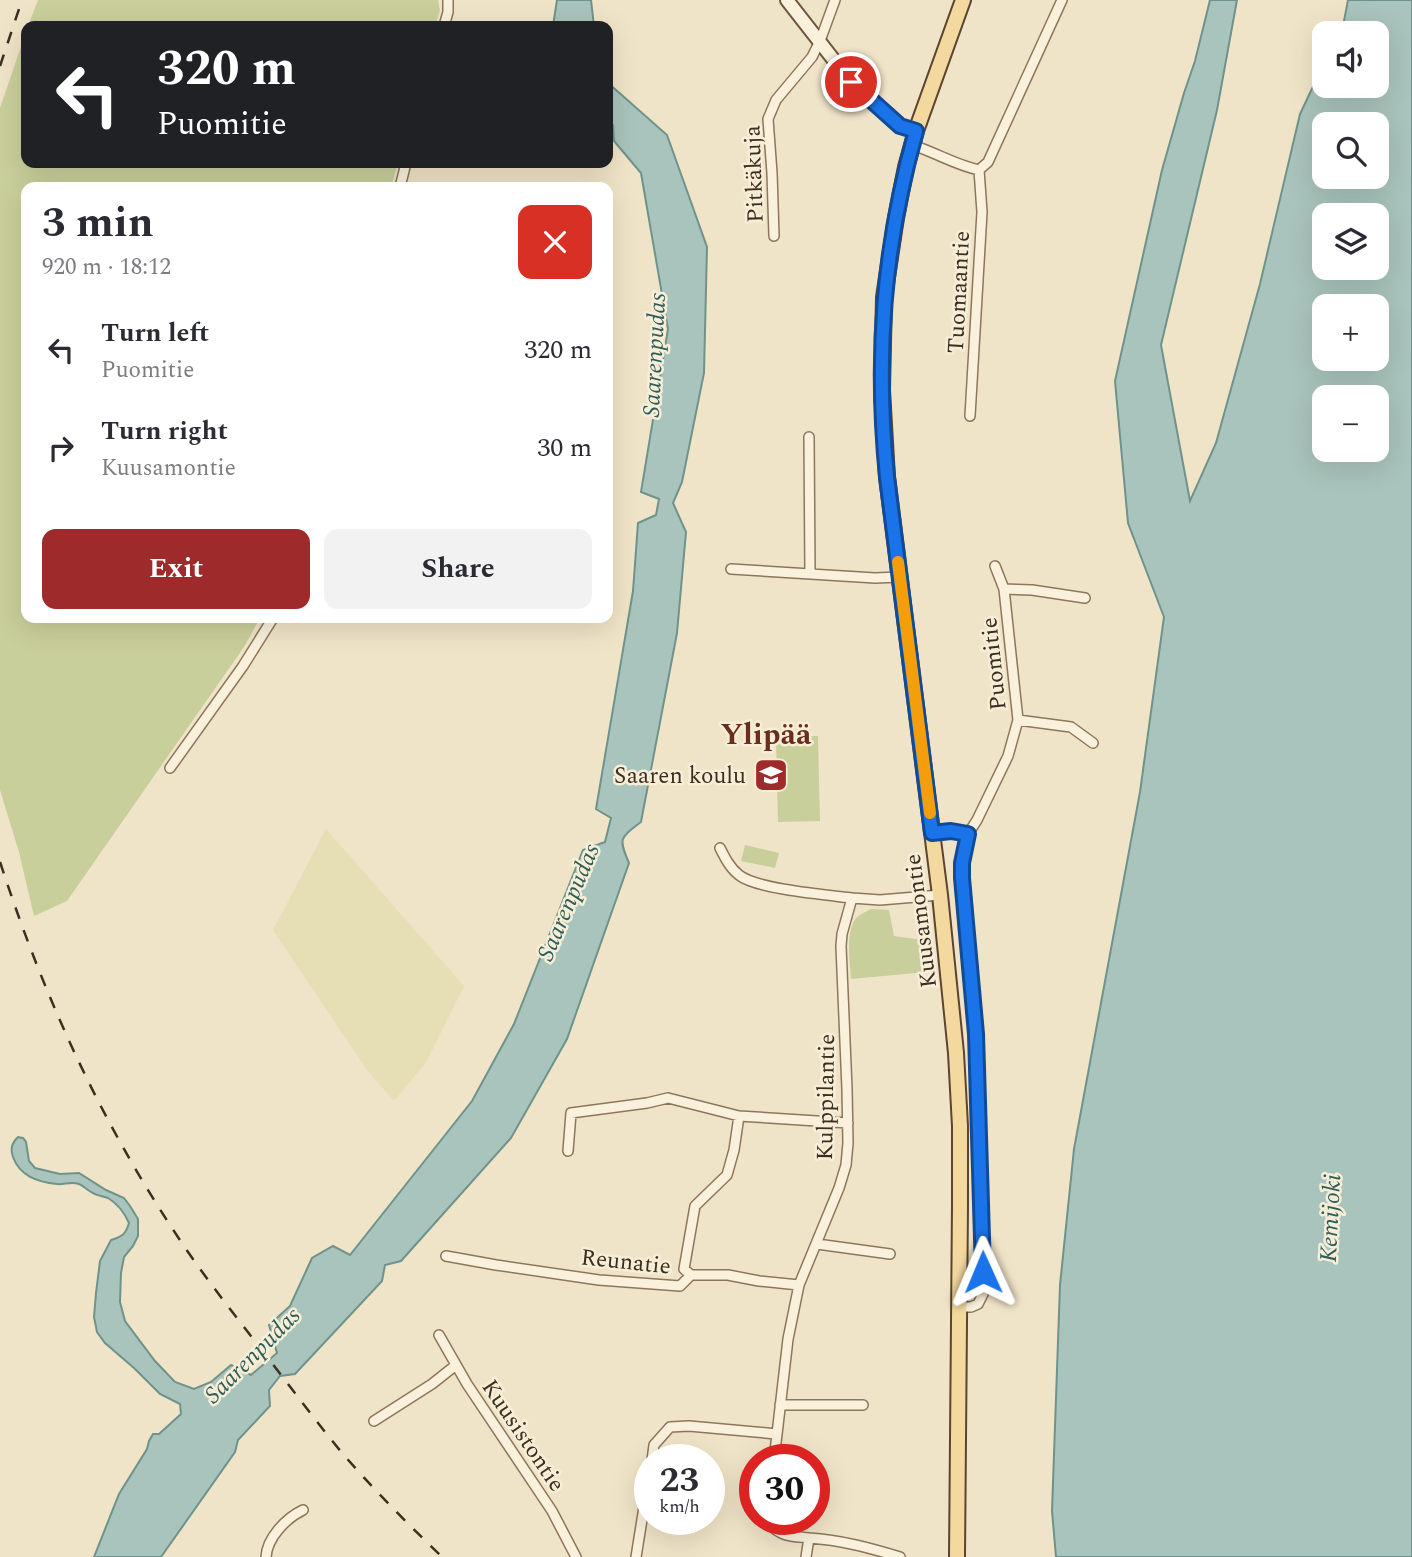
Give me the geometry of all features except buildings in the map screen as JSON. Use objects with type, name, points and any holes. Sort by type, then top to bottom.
[{"type":"main road","points":[[787,0],[851,82],[914,138]]},
{"type":"main road","name":"Kuusamontie","points":[[957,1557],[960,1307],[958,1078],[940,895],[884,444],[882,338],[889,258],[914,138],[963,0]]},
{"type":"street","points":[[445,21],[448,0]]},
{"type":"street","name":"Pitkäkuja","points":[[774,236],[768,119],[776,100],[811,57],[835,0]]},
{"type":"street","points":[[914,138],[925,149],[965,167],[979,170],[988,162],[1062,0]]},
{"type":"street","name":"Tuomaantie","points":[[970,416],[982,212],[979,170]]},
{"type":"street","points":[[809,437],[810,573]]},
{"type":"street","name":"Puomitie","points":[[960,1307],[978,1304],[983,1294],[976,1034],[962,863],[968,834],[1007,756],[1018,720],[1004,589],[995,566]]},
{"type":"street","points":[[731,569],[875,578],[899,577]]},
{"type":"street","points":[[1004,589],[1085,598]]},
{"type":"street","points":[[170,768],[243,666],[270,623]]},
{"type":"street","points":[[1018,720],[1071,727],[1093,743]]},
{"type":"street","points":[[932,833],[951,831],[968,834]]},
{"type":"street","points":[[720,848],[726,862],[740,877],[773,887],[880,900],[940,895]]},
{"type":"street","name":"Kulppilantie","points":[[776,1444],[788,1339],[799,1285],[839,1188],[845,1165],[848,1123],[841,946],[852,898]]},
{"type":"street","points":[[568,1151],[571,1113],[668,1098],[740,1116],[848,1123]]},
{"type":"street","points":[[691,1275],[684,1269],[695,1206],[727,1175],[740,1116]]},
{"type":"street","points":[[817,1244],[890,1254]]},
{"type":"street","name":"Reunatie","points":[[446,1256],[599,1280],[681,1286],[691,1275],[728,1275],[759,1282],[799,1285]]},
{"type":"street","name":"Kuusistontie","points":[[439,1335],[467,1384],[552,1511],[576,1557]]},
{"type":"street","points":[[374,1421],[432,1384],[456,1365]]},
{"type":"street","points":[[780,1405],[863,1405]]},
{"type":"street","points":[[655,1444],[670,1427],[690,1426],[777,1434]]},
{"type":"street","points":[[266,1557],[270,1543],[281,1527],[294,1514],[303,1510]]},
{"type":"street","points":[[636,1557],[640,1535]]},
{"type":"street","points":[[784,1535],[832,1540],[900,1557]]},
{"type":"street","points":[[806,1557],[809,1538]]},
{"type":"shaded area","points":[[326,829],[464,986],[427,1061],[394,1101],[367,1070],[273,930]]},
{"type":"green space","points":[[38,0],[438,0],[440,10],[437,21],[30,21]]},
{"type":"green space","points":[[21,47],[21,168],[397,168],[392,182],[21,182],[21,623],[257,623],[244,647],[67,901],[34,916],[19,852],[0,790],[0,108]]},
{"type":"green space","points":[[818,736],[820,821],[778,822],[776,737]]},
{"type":"green space","points":[[745,845],[779,853],[775,868],[741,861]]},
{"type":"green space","points":[[871,909],[889,910],[894,936],[922,940],[927,972],[851,979],[850,932],[856,918]]},
{"type":"water","points":[[557,0],[591,0],[593,21],[554,21]]},
{"type":"water","name":"Kemijoki","points":[[1210,0],[1237,0],[1217,110],[1161,345],[1190,501],[1216,443],[1260,284],[1300,114],[1312,89],[1312,98],[1389,98],[1389,21],[1344,21],[1348,0],[1412,0],[1412,1557],[1056,1557],[1052,1511],[1060,1285],[1074,1149],[1140,792],[1164,617],[1128,523],[1115,381],[1162,170]]},
{"type":"water","name":"Saarenpudas","points":[[613,87],[667,135],[707,247],[704,373],[682,482],[673,503],[686,532],[677,633],[641,822],[623,839],[623,848],[629,863],[567,1039],[511,1138],[401,1261],[385,1265],[382,1281],[295,1374],[280,1376],[269,1390],[270,1406],[238,1440],[235,1452],[161,1557],[94,1557],[119,1494],[147,1449],[153,1434],[159,1434],[181,1414],[180,1404],[160,1394],[105,1343],[97,1332],[94,1317],[100,1261],[111,1240],[125,1232],[129,1223],[125,1216],[112,1200],[79,1184],[50,1183],[36,1180],[25,1173],[13,1157],[14,1141],[18,1137],[23,1138],[29,1161],[35,1168],[60,1174],[79,1173],[124,1198],[130,1206],[138,1219],[138,1236],[124,1257],[120,1302],[125,1321],[155,1361],[175,1382],[194,1389],[211,1382],[231,1365],[251,1375],[277,1353],[269,1325],[290,1306],[312,1258],[333,1246],[350,1255],[472,1101],[514,1024],[583,850],[605,842],[611,818],[596,809],[633,591],[638,523],[656,515],[659,499],[641,492],[668,329],[641,173],[614,141]]},
{"type":"railway","points":[[0,66],[22,0]]},
{"type":"railway","points":[[0,862],[37,965],[80,1064],[158,1206],[207,1279],[333,1442],[379,1494],[442,1557]]},
{"type":"slow traffic","points":[[898,562],[930,813]]},
{"type":"place","name":"Saaren koulu","points":[[771,775]]},
{"type":"district","name":"Ylipää","points":[[766,734]]},
{"type":"route","points":[[851,82],[892,120],[900,126],[916,131],[896,218],[884,297],[883,424],[887,477],[932,833],[951,831],[968,834],[962,878],[976,1034],[983,1272]]}]
